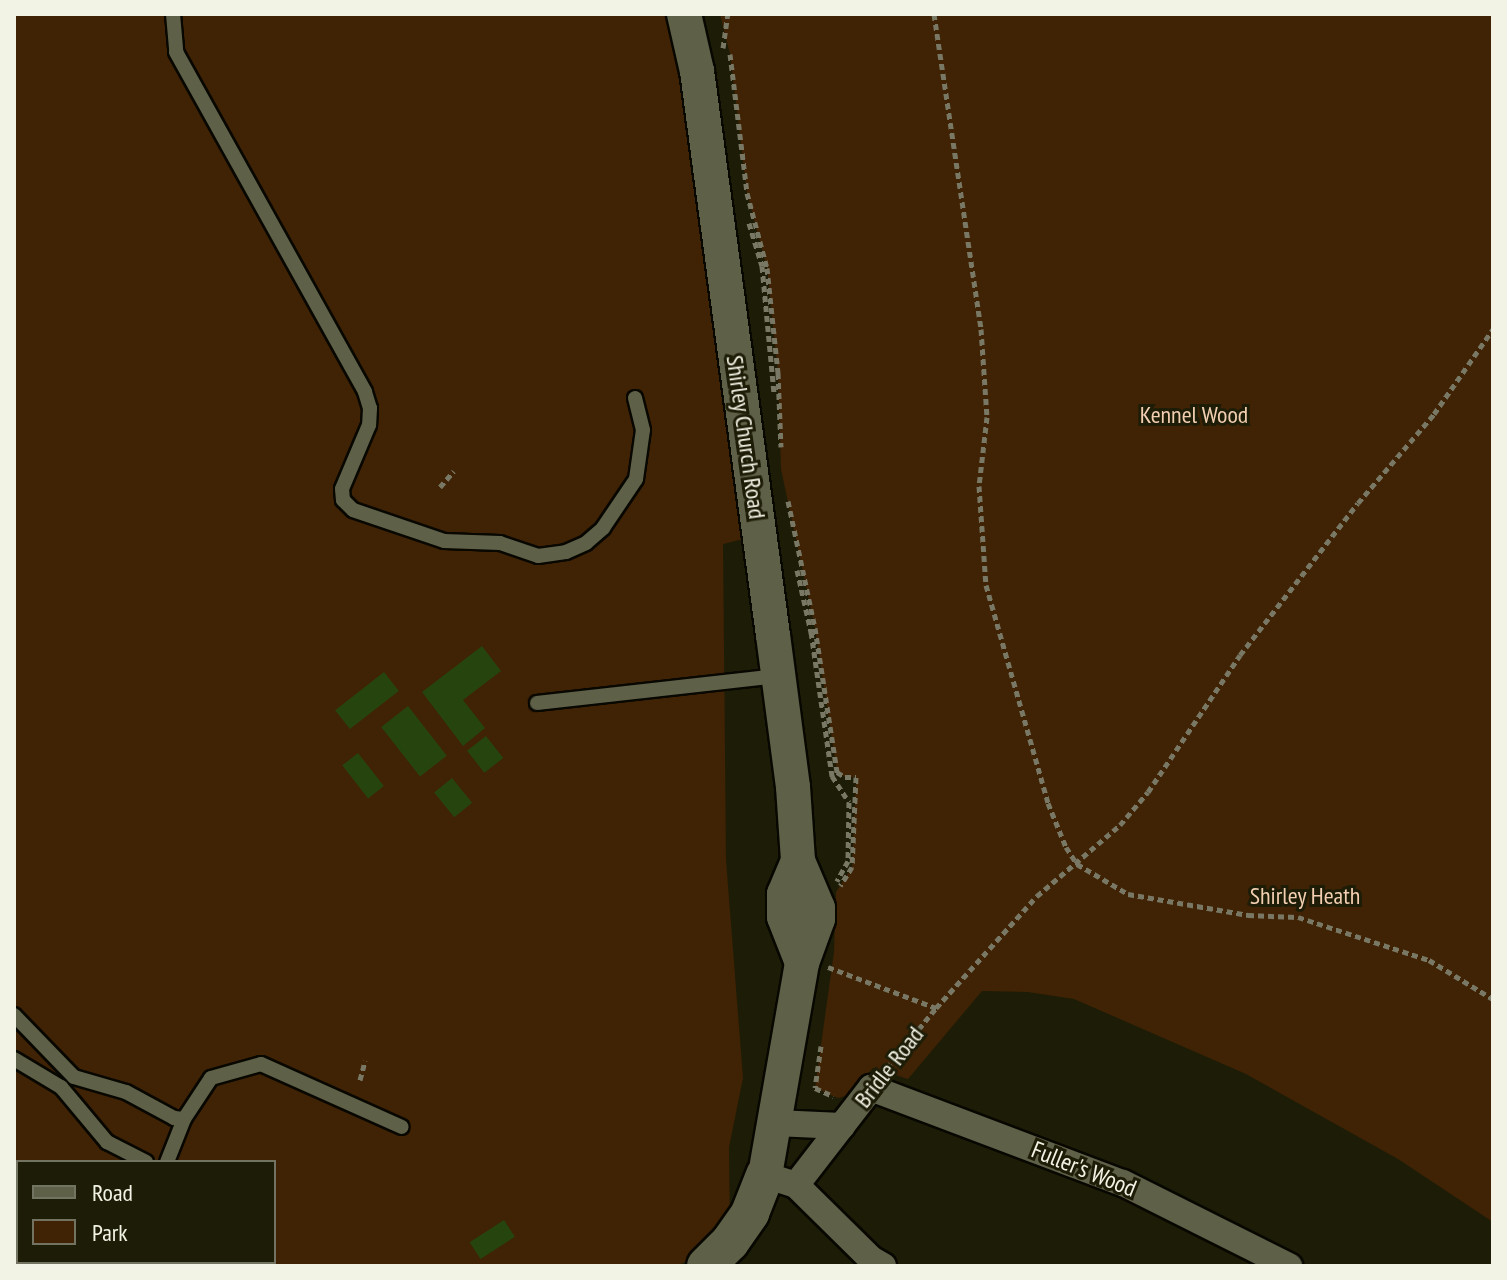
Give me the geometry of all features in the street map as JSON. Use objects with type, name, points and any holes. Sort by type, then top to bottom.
[{"type":"main road","points":[[706,1266],[781,1180]]},
{"type":"street","name":"Shirley Church Road","points":[[684,14],[697,71],[779,676],[798,861],[784,894],[784,917],[822,967]]},
{"type":"street","points":[[822,967],[775,1123],[781,1180],[883,1266]]},
{"type":"street","name":"Bridle Road","points":[[781,1180],[842,1126],[872,1078]]},
{"type":"street","name":"Fuller's Wood","points":[[872,1078],[1123,1183],[1289,1266]]},
{"type":"street","name":"Bridle Road","points":[[775,1123],[842,1126]]},
{"type":"lane","points":[[173,14],[176,52],[365,392],[370,408],[369,425],[342,489],[343,500],[353,510],[444,541],[500,543],[538,556],[566,552],[586,543],[603,528],[636,479],[643,430],[635,398]]},
{"type":"lane","points":[[537,703],[779,676]]},
{"type":"lane","points":[[14,1015],[74,1077],[126,1092],[174,1118],[184,1119]]},
{"type":"lane","points":[[14,1059],[61,1087],[107,1142],[142,1160]]},
{"type":"lane","points":[[168,1160],[184,1119],[211,1078],[261,1064],[402,1127]]},
{"type":"path","points":[[934,14],[981,329],[987,417],[979,486],[986,585],[1048,803],[1066,847],[1077,864],[1128,894],[1248,915],[1298,917],[1340,929],[1429,960],[1493,999]]},
{"type":"path","points":[[730,54],[747,193],[767,268],[778,373],[781,453]]},
{"type":"path","points":[[872,1078],[885,1072],[936,1008],[1037,896],[1120,825],[1148,792],[1240,655],[1358,503],[1434,414],[1493,329]]},
{"type":"path","points":[[440,487],[454,471]]},
{"type":"path","points":[[787,498],[815,628],[837,772],[845,777],[856,777],[852,867],[836,892]]},
{"type":"path","points":[[822,967],[936,1008]]},
{"type":"path","points":[[822,1032],[815,1088],[838,1098]]},
{"type":"path","points":[[360,1080],[365,1061]]},
{"type":"green space","points":[[14,14],[668,14],[694,129],[747,538],[723,544],[726,860],[743,1078],[729,1147],[730,1242],[676,1266],[14,1266]]},
{"type":"green space","points":[[720,14],[1493,14],[1493,1222],[1398,1159],[1246,1074],[1074,999],[1028,992],[982,991],[908,1079],[873,1068],[849,1095],[838,1098],[815,1088],[834,952],[836,892],[852,867],[856,777],[845,777],[837,772],[815,628],[781,469],[778,373],[767,268],[747,193],[730,54]]},
{"type":"building","points":[[482,646],[501,671],[463,700],[485,728],[463,746],[422,692]]},
{"type":"building","points":[[384,672],[399,691],[350,729],[335,710]]},
{"type":"building","points":[[408,706],[447,756],[420,777],[381,727]]},
{"type":"building","points":[[486,736],[503,758],[484,773],[467,751]]},
{"type":"building","points":[[358,753],[384,786],[368,798],[342,765]]},
{"type":"building","points":[[452,778],[472,803],[454,817],[434,792]]},
{"type":"building","points":[[504,1220],[515,1237],[481,1259],[470,1242]]},
{"type":"park label","name":"Kennel Wood","points":[[1194,415]]},
{"type":"park label","name":"Shirley Heath","points":[[1305,896]]}]
